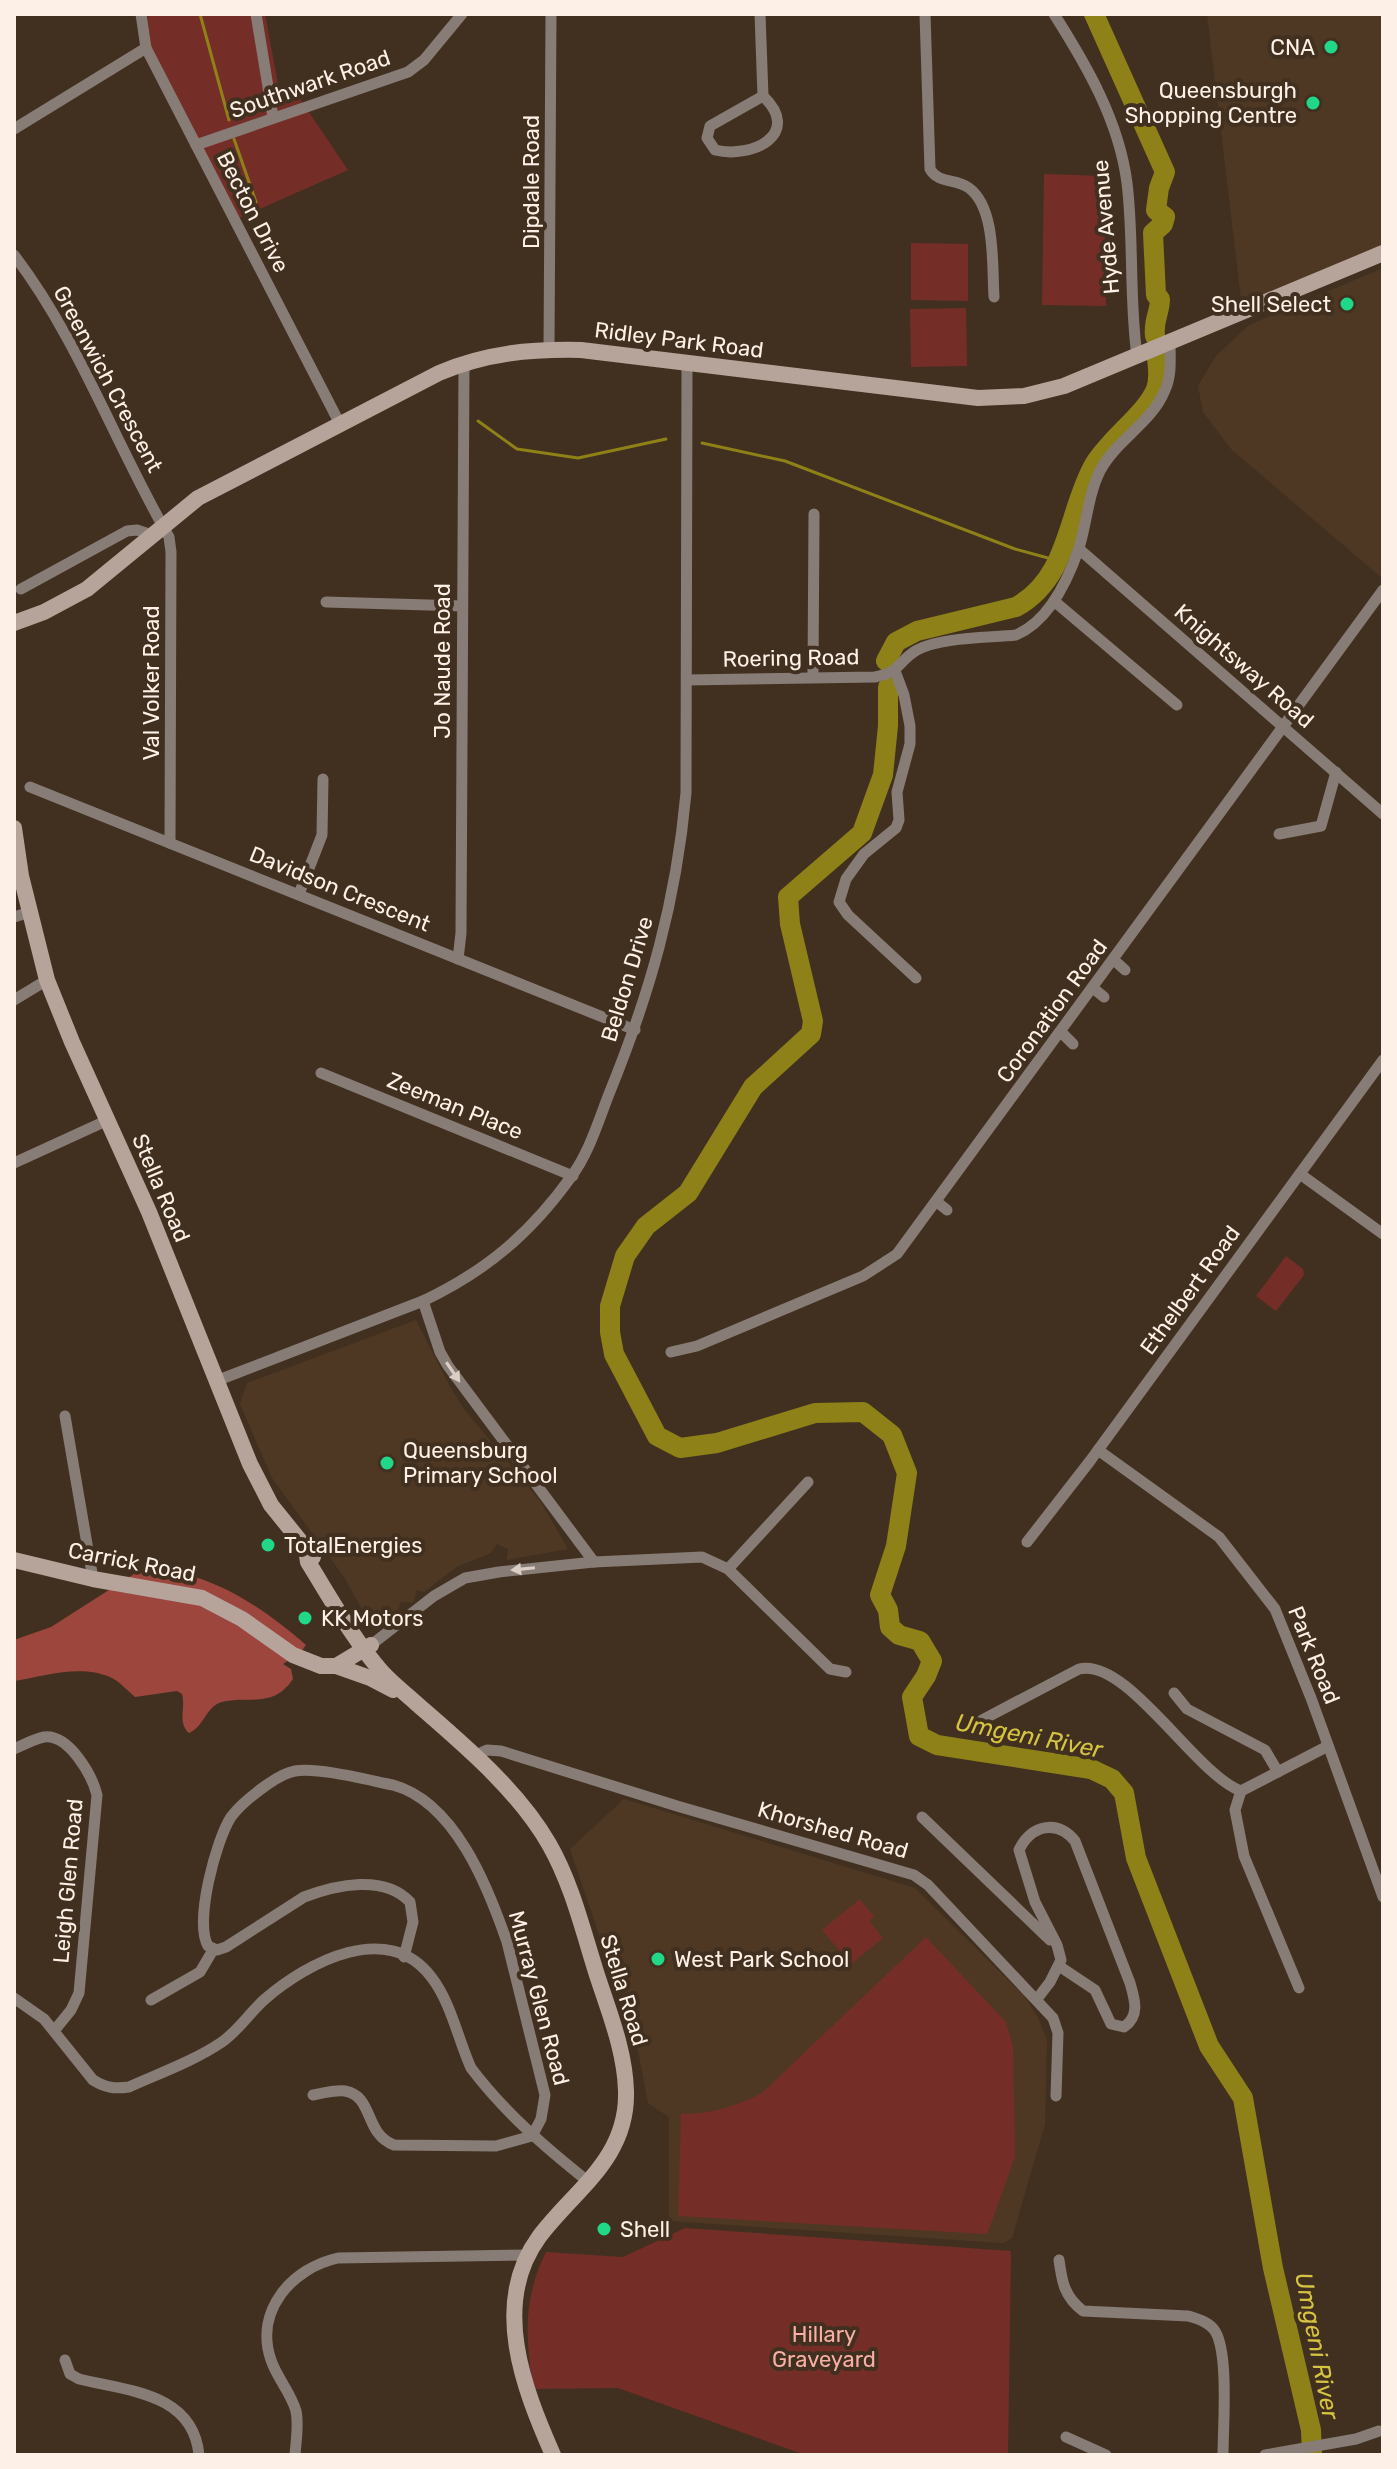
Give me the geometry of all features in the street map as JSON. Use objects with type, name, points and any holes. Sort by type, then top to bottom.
[{"type":"main road","name":"Ridley Park Road","points":[[14,623],[44,612],[87,589],[198,498],[464,363],[497,354],[549,349],[581,350],[978,398],[1024,396],[1064,386],[1383,253]]},
{"type":"main road","name":"Stella Road","points":[[14,828],[21,876],[22,914],[47,980],[149,1212],[260,1486],[306,1550],[308,1562],[368,1647],[410,1698],[474,1756],[517,1802],[549,1844],[575,1906],[620,2044],[627,2093],[615,2144],[590,2183],[546,2229],[528,2255],[516,2293],[515,2337],[526,2392],[553,2455]]},
{"type":"main road","name":"Carrick Road","points":[[14,1560],[93,1579],[202,1598],[242,1619],[293,1655],[321,1666],[336,1666],[370,1678],[410,1698]]},
{"type":"main road","points":[[336,1666],[368,1647]]},
{"type":"street","name":"Becton Drive","points":[[141,14],[146,48],[340,424]]},
{"type":"street","points":[[256,14],[273,117]]},
{"type":"street","name":"Southwark Road","points":[[196,145],[408,72],[424,60],[462,14]]},
{"type":"street","name":"Dipdale Road","points":[[549,349],[551,14]]},
{"type":"street","points":[[760,14],[763,96],[776,118],[777,129],[769,141],[754,149],[740,152],[715,150],[707,138],[710,126],[763,96]]},
{"type":"street","points":[[925,14],[930,169],[936,177],[968,187],[983,205],[988,220],[994,297]]},
{"type":"street","name":"Hyde Avenue","points":[[1054,14],[1099,93],[1121,152],[1127,184],[1137,356]]},
{"type":"street","points":[[14,129],[146,48]]},
{"type":"street","name":"Greenwich Crescent","points":[[14,255],[33,280],[63,332],[157,530]]},
{"type":"street","points":[[916,978],[848,915],[839,902],[846,879],[864,854],[896,828],[899,820],[897,792],[910,744],[910,726],[895,671],[915,651],[931,644],[1016,635],[1030,629],[1042,618],[1054,601],[1079,549],[1091,492],[1101,469],[1118,446],[1157,406],[1166,388],[1170,370],[1170,342]]},
{"type":"street","name":"Jo Naude Road","points":[[458,959],[461,933],[464,363]]},
{"type":"street","name":"Beldon Drive","points":[[216,1381],[423,1301],[454,1286],[500,1256],[536,1221],[573,1176],[584,1155],[635,1030],[667,923],[681,849],[686,793],[687,364]]},
{"type":"street","points":[[813,677],[814,514]]},
{"type":"street","points":[[21,589],[127,531],[157,530]]},
{"type":"street","name":"Val Volker Road","points":[[157,530],[169,537],[171,552],[170,843]]},
{"type":"street","name":"Knightsway Road","points":[[1079,549],[1383,814]]},
{"type":"street","name":"Coronation Road","points":[[671,1352],[697,1346],[863,1276],[897,1254],[942,1206],[1061,1032],[1383,590]]},
{"type":"street","points":[[1054,601],[1177,705]]},
{"type":"street","points":[[326,602],[462,606]]},
{"type":"street","name":"Roering Road","points":[[687,680],[875,677],[895,671]]},
{"type":"street","points":[[1279,834],[1321,826],[1336,772]]},
{"type":"street","points":[[299,894],[322,835],[323,779]]},
{"type":"street","name":"Davidson Crescent","points":[[30,787],[635,1030]]},
{"type":"street","points":[[1114,960],[1128,965],[1123,947]]},
{"type":"street","points":[[14,1000],[47,980]]},
{"type":"street","points":[[1093,988],[1104,997]]},
{"type":"street","points":[[1061,1032],[1073,1044]]},
{"type":"street","name":"Ethelbert Road","points":[[1027,1542],[1098,1450],[1383,1060]]},
{"type":"street","name":"Zeeman Place","points":[[321,1073],[573,1176]]},
{"type":"street","points":[[14,1163],[108,1120]]},
{"type":"street","points":[[1300,1174],[1383,1234]]},
{"type":"street","points":[[423,1301],[440,1352],[448,1366],[594,1562]]},
{"type":"street","points":[[65,1416],[93,1579]]},
{"type":"street","name":"Park Road","points":[[1098,1450],[1219,1537],[1260,1587],[1284,1627],[1382,1890]]},
{"type":"street","points":[[728,1569],[808,1482]]},
{"type":"street","points":[[368,1647],[434,1596],[465,1578],[594,1562],[702,1557],[728,1569],[830,1669],[846,1672]]},
{"type":"street","points":[[982,1720],[1079,1669],[1092,1668],[1132,1692],[1206,1766],[1227,1784],[1241,1791]]},
{"type":"street","points":[[1174,1693],[1187,1709],[1265,1750],[1278,1772]]},
{"type":"street","name":"Leigh Glen Road","points":[[14,1749],[45,1737],[65,1744],[89,1773],[97,1795],[79,1993],[71,2010],[54,2031]]},
{"type":"street","points":[[1299,1988],[1244,1856],[1235,1810],[1241,1791],[1328,1746]]},
{"type":"street","name":"Khorshed Road","points":[[474,1756],[487,1750],[501,1751],[914,1875],[928,1885],[1053,2018],[1058,2033],[1056,2096]]},
{"type":"street","name":"Murray Glen Road","points":[[213,1950],[206,1944],[204,1935],[202,1907],[205,1894],[226,1826],[238,1809],[257,1793],[282,1776],[300,1770],[393,1785],[413,1793],[458,1835],[467,1848],[503,1930],[545,2095],[541,2119],[532,2136]]},
{"type":"street","points":[[922,1817],[999,1894],[1057,1945]]},
{"type":"street","points":[[1037,1999],[1061,1960],[1057,1945],[1035,1902],[1019,1850],[1030,1835],[1054,1826],[1062,1828],[1075,1841],[1130,1983],[1135,2001],[1135,2015],[1131,2021],[1124,2027],[1111,2024],[1095,1990],[1059,1966]]},
{"type":"street","points":[[151,2000],[200,1972],[213,1950],[226,1947],[304,1897],[339,1888],[380,1885],[394,1889],[410,1902],[413,1922],[404,1957]]},
{"type":"street","points":[[14,1998],[44,2019],[93,2080],[103,2086],[129,2087],[226,2039],[268,1997],[320,1961],[345,1952],[381,1949],[404,1957],[424,1969],[433,1979],[471,2068],[532,2136],[590,2183]]},
{"type":"street","points":[[313,2095],[341,2091],[358,2097],[375,2131],[394,2145],[496,2146],[532,2136]]},
{"type":"street","points":[[295,2455],[296,2410],[271,2360],[268,2345],[275,2299],[288,2284],[323,2261],[338,2258],[528,2255]]},
{"type":"street","points":[[1059,2260],[1062,2287],[1083,2311],[1188,2316],[1203,2321],[1214,2330],[1223,2363],[1223,2455]]},
{"type":"street","points":[[65,2360],[70,2374],[79,2379],[158,2398],[177,2408],[194,2432],[199,2455]]},
{"type":"street","points":[[1265,2455],[1356,2439],[1379,2431]]},
{"type":"street","points":[[1066,2437],[1106,2455]]},
{"type":"shaded area","points":[[1207,14],[1383,14],[1383,248],[1242,307]]},
{"type":"shaded area","points":[[1383,268],[1383,579],[1231,449],[1203,412],[1198,386],[1216,356],[1249,325]]},
{"type":"shaded area","name":"Queensburg Primary School","points":[[416,1320],[464,1409],[540,1501],[568,1549],[507,1560],[508,1549],[497,1544],[491,1553],[458,1566],[424,1592],[417,1590],[413,1603],[401,1602],[396,1616],[378,1627],[370,1623],[344,1577],[272,1478],[240,1404],[247,1383]]},
{"type":"shaded area","points":[[158,1566],[201,1579],[237,1595],[306,1645],[283,1664],[291,1669],[293,1679],[285,1688],[269,1698],[217,1704],[189,1733],[183,1724],[182,1694],[177,1691],[135,1697],[113,1679],[87,1671],[62,1672],[14,1681],[14,1640],[51,1627],[145,1567]]},
{"type":"shaded area","points":[[624,1799],[915,1888],[1025,1997],[1047,2040],[1045,2124],[1012,2238],[1003,2243],[669,2221],[669,2117],[648,2103],[638,2050],[570,1849]]},
{"type":"green space","points":[[147,14],[265,14],[281,100],[300,99],[348,170],[239,218],[151,47]]},
{"type":"green space","points":[[1044,174],[1104,176],[1106,306],[1042,305]]},
{"type":"green space","points":[[911,243],[968,244],[968,301],[911,300]]},
{"type":"green space","points":[[966,308],[967,366],[911,367],[910,309]]},
{"type":"green space","points":[[1286,1256],[1303,1269],[1304,1275],[1276,1311],[1256,1296]]},
{"type":"green space","points":[[860,1899],[874,1917],[869,1921],[883,1938],[851,1964],[822,1930]]},
{"type":"green space","points":[[926,1937],[1006,2022],[1013,2046],[1015,2157],[987,2234],[678,2216],[681,2114],[723,2109],[762,2093]]},
{"type":"green space","name":"Hillary Graveyard","points":[[685,2228],[1011,2251],[1008,2455],[805,2455],[618,2388],[533,2389],[529,2303],[546,2252],[623,2257]]},
{"type":"waterway","points":[[200,14],[229,120]]},
{"type":"waterway","name":"Umgeni River","points":[[1094,14],[1165,172],[1156,210],[1165,217],[1163,224],[1153,233],[1156,295],[1160,299],[1155,336]]},
{"type":"waterway","points":[[234,139],[256,202]]},
{"type":"waterway","name":"Umgeni River","points":[[886,661],[896,642],[917,631],[1016,607],[1034,594],[1057,562],[1094,465],[1156,389],[1157,358]]},
{"type":"waterway","points":[[478,421],[517,449],[578,458],[666,439]]},
{"type":"waterway","points":[[702,443],[785,461],[1015,549],[1059,561]]},
{"type":"waterway","name":"Umgeni River","points":[[888,687],[883,775],[862,833],[788,897],[790,924],[813,1021],[811,1034],[753,1087],[688,1193],[646,1226],[625,1256],[610,1306],[614,1354],[657,1436],[680,1448],[717,1443],[815,1413],[863,1412],[892,1435],[907,1473],[896,1546],[880,1595],[888,1610],[890,1627],[899,1635],[920,1641],[932,1661],[912,1697],[919,1736],[937,1745],[1091,1769],[1112,1779],[1124,1793],[1136,1858],[1209,2046],[1243,2098],[1273,2268],[1311,2430],[1312,2455]]},
{"type":"place","name":"CNA","points":[[1331,47]]},
{"type":"place","name":"Queensburgh Shopping Centre","points":[[1313,103]]},
{"type":"place","name":"Shell Select","points":[[1347,304]]},
{"type":"place","name":"Queensburg Primary School","points":[[387,1463]]},
{"type":"place","name":"TotalEnergies","points":[[268,1545]]},
{"type":"place","name":"KK Motors","points":[[305,1618]]},
{"type":"place","name":"West Park School","points":[[658,1959]]},
{"type":"place","name":"Shell","points":[[604,2229]]}]
